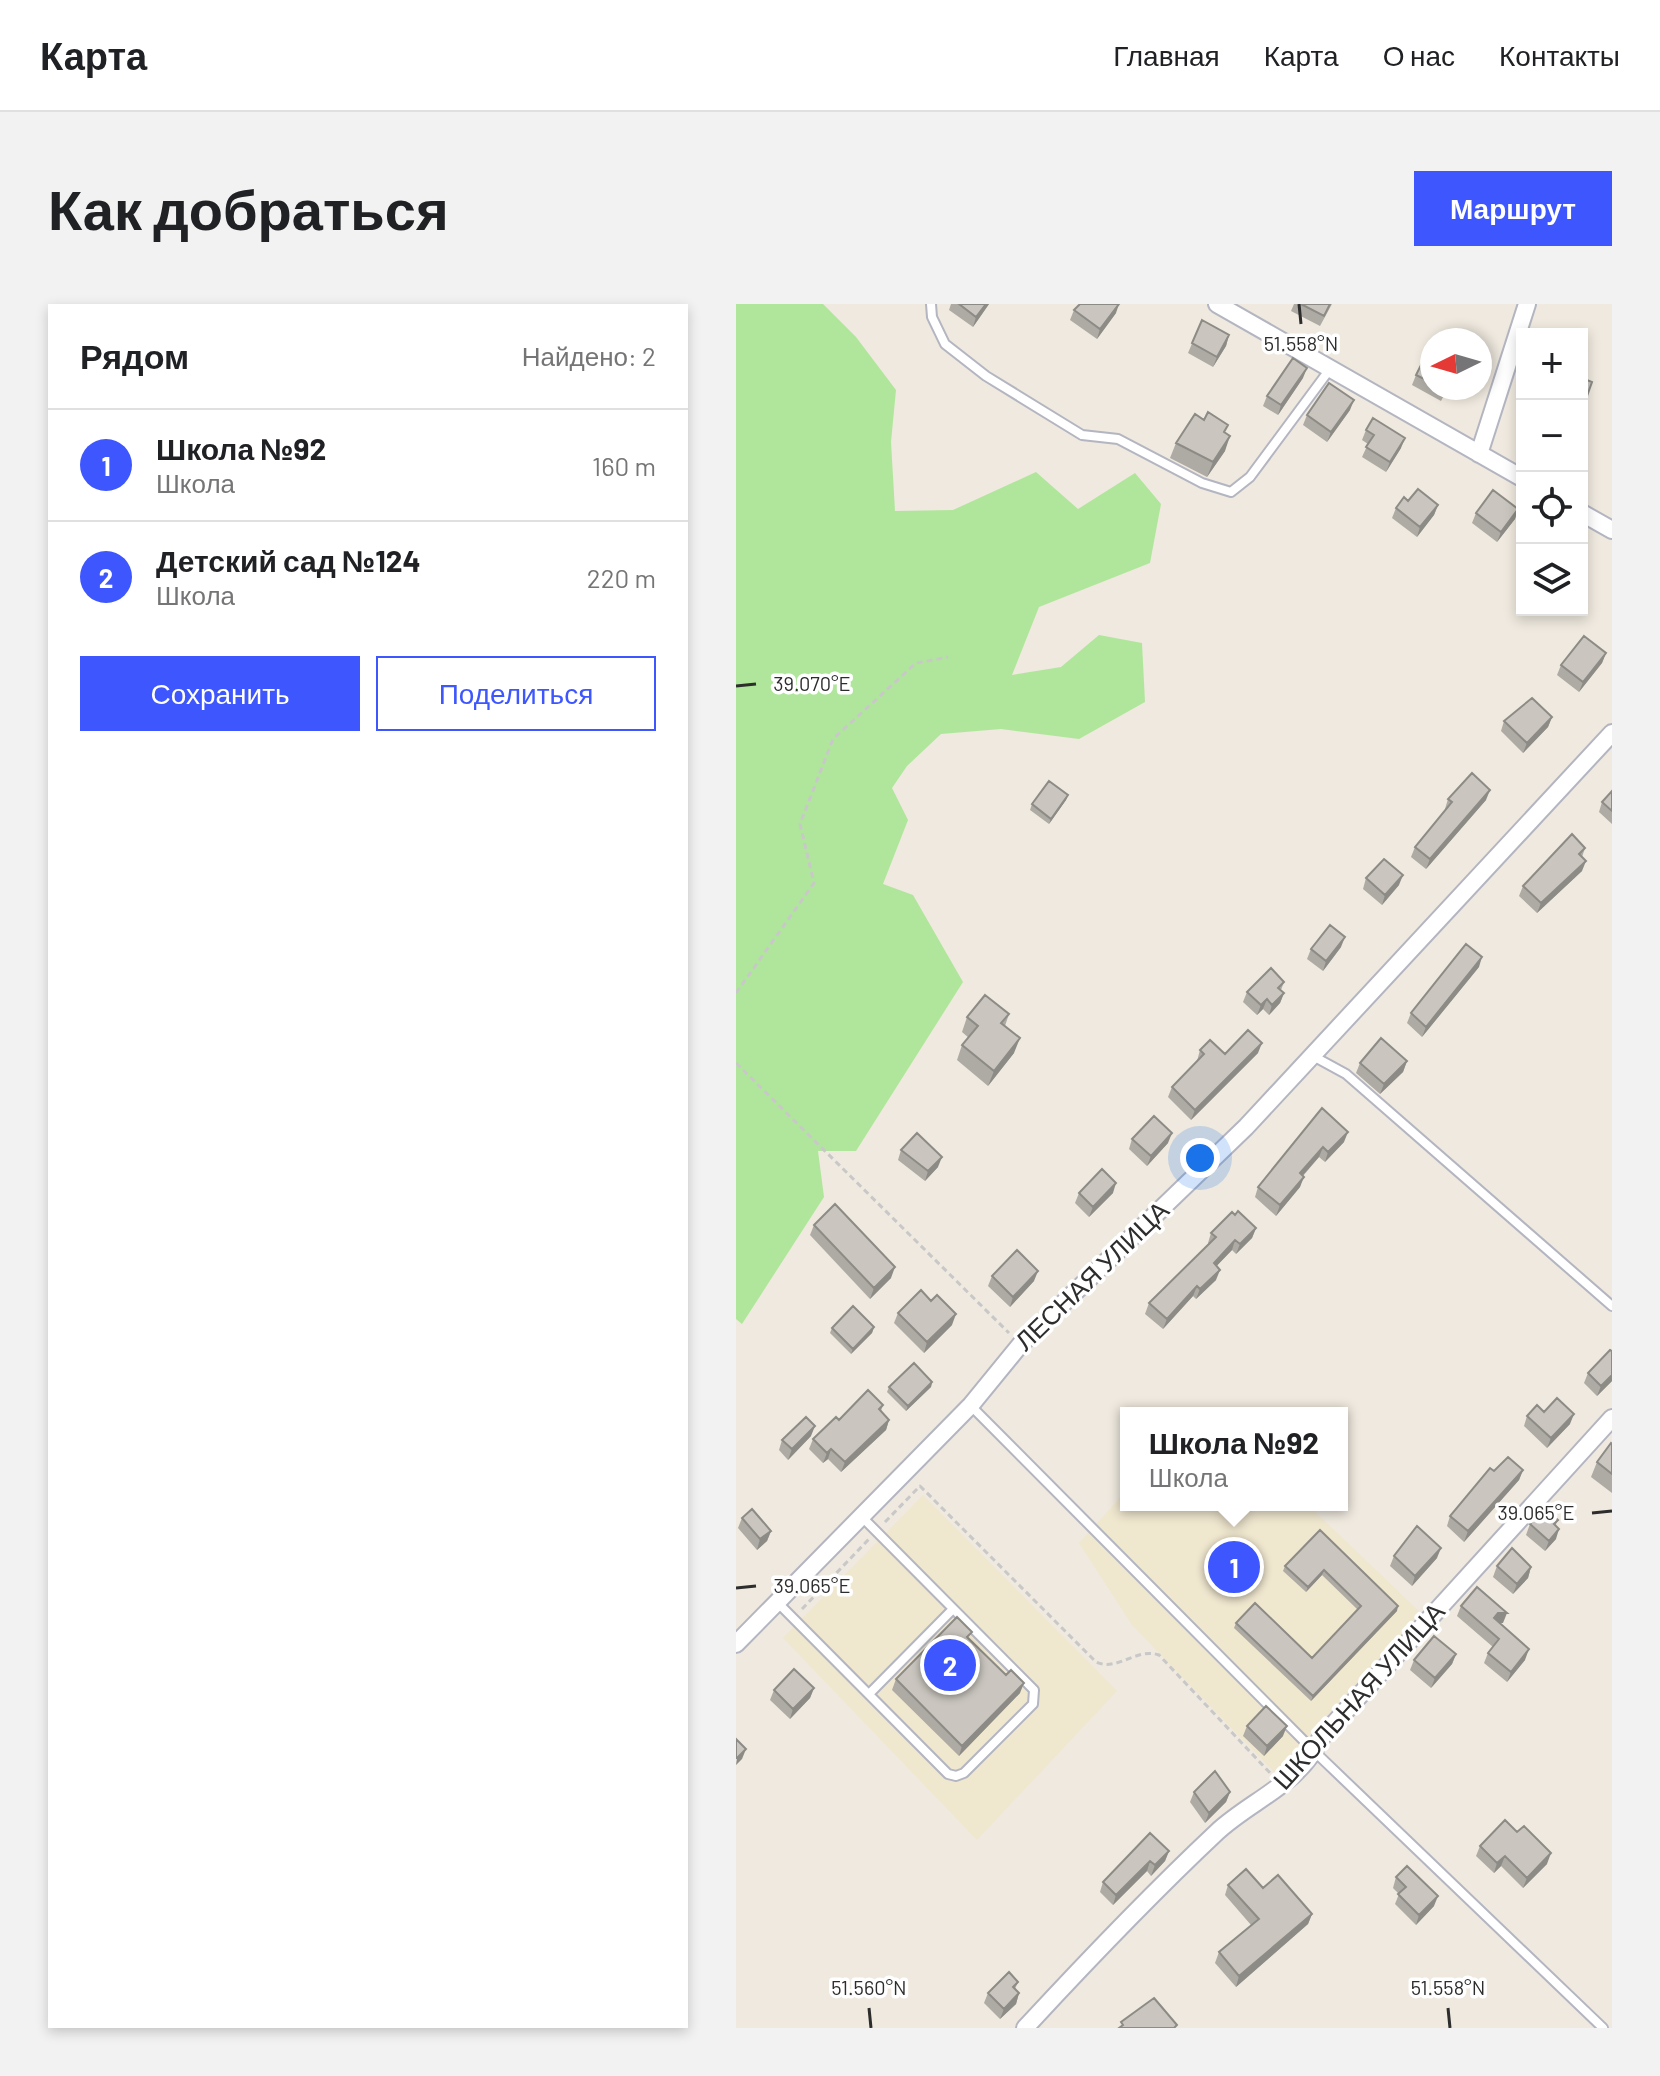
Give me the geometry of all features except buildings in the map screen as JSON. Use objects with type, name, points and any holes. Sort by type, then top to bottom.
[{"type":"street","points":[[1217,304],[1516,475]]},
{"type":"street","points":[[1479,454],[1527,304]]},
{"type":"street","points":[[1588,516],[1612,530]]},
{"type":"street","name":"ЛЕСНАЯ УЛИЦА","points":[[736,1644],[971,1405],[1020,1345],[1246,1127],[1612,733]]},
{"type":"street","name":"ШКОЛЬНАЯ УЛИЦА","points":[[1025,2028],[1220,1829],[1281,1786],[1315,1752],[1320,1739],[1612,1418]]},
{"type":"lane","points":[[931,304],[932,317],[945,344],[986,376],[1082,435],[1118,439],[1202,483],[1231,492],[1250,477],[1330,369]]},
{"type":"lane","points":[[1313,1056],[1346,1074],[1612,1306]]},
{"type":"lane","points":[[971,1405],[1315,1752],[1603,2028]]},
{"type":"lane","points":[[777,1602],[948,1774],[956,1776],[964,1773],[1033,1704],[1034,1690],[861,1517]]},
{"type":"lane","points":[[869,1694],[953,1609]]},
{"type":"path","points":[[736,993],[814,883],[800,824],[833,739],[916,663],[948,657]]},
{"type":"path","points":[[736,1063],[1020,1345]]},
{"type":"path","points":[[793,1618],[920,1486],[1096,1662],[1111,1665],[1151,1652],[1159,1655],[1281,1786]]},
{"type":"shaded area","points":[[923,1495],[1117,1691],[977,1840],[783,1638]]},
{"type":"shaded area","points":[[1120,1498],[1120,1511],[1314,1511],[1421,1613],[1275,1773],[1132,1625],[1079,1543]]},
{"type":"green space","points":[[736,304],[823,304],[856,337],[896,390],[891,442],[895,511],[953,510],[1036,472],[1078,509],[1135,473],[1161,504],[1150,563],[1039,607],[1012,675],[1061,667],[1099,635],[1142,643],[1145,702],[1079,739],[1001,729],[941,734],[907,766],[892,788],[908,820],[883,884],[913,895],[963,982],[856,1151],[818,1151],[824,1197],[742,1324],[736,1319]]},
{"type":"place","name":"Школа №92","points":[[1234,1567]]},
{"type":"place","name":"Детский сад №124","points":[[950,1665]]}]
